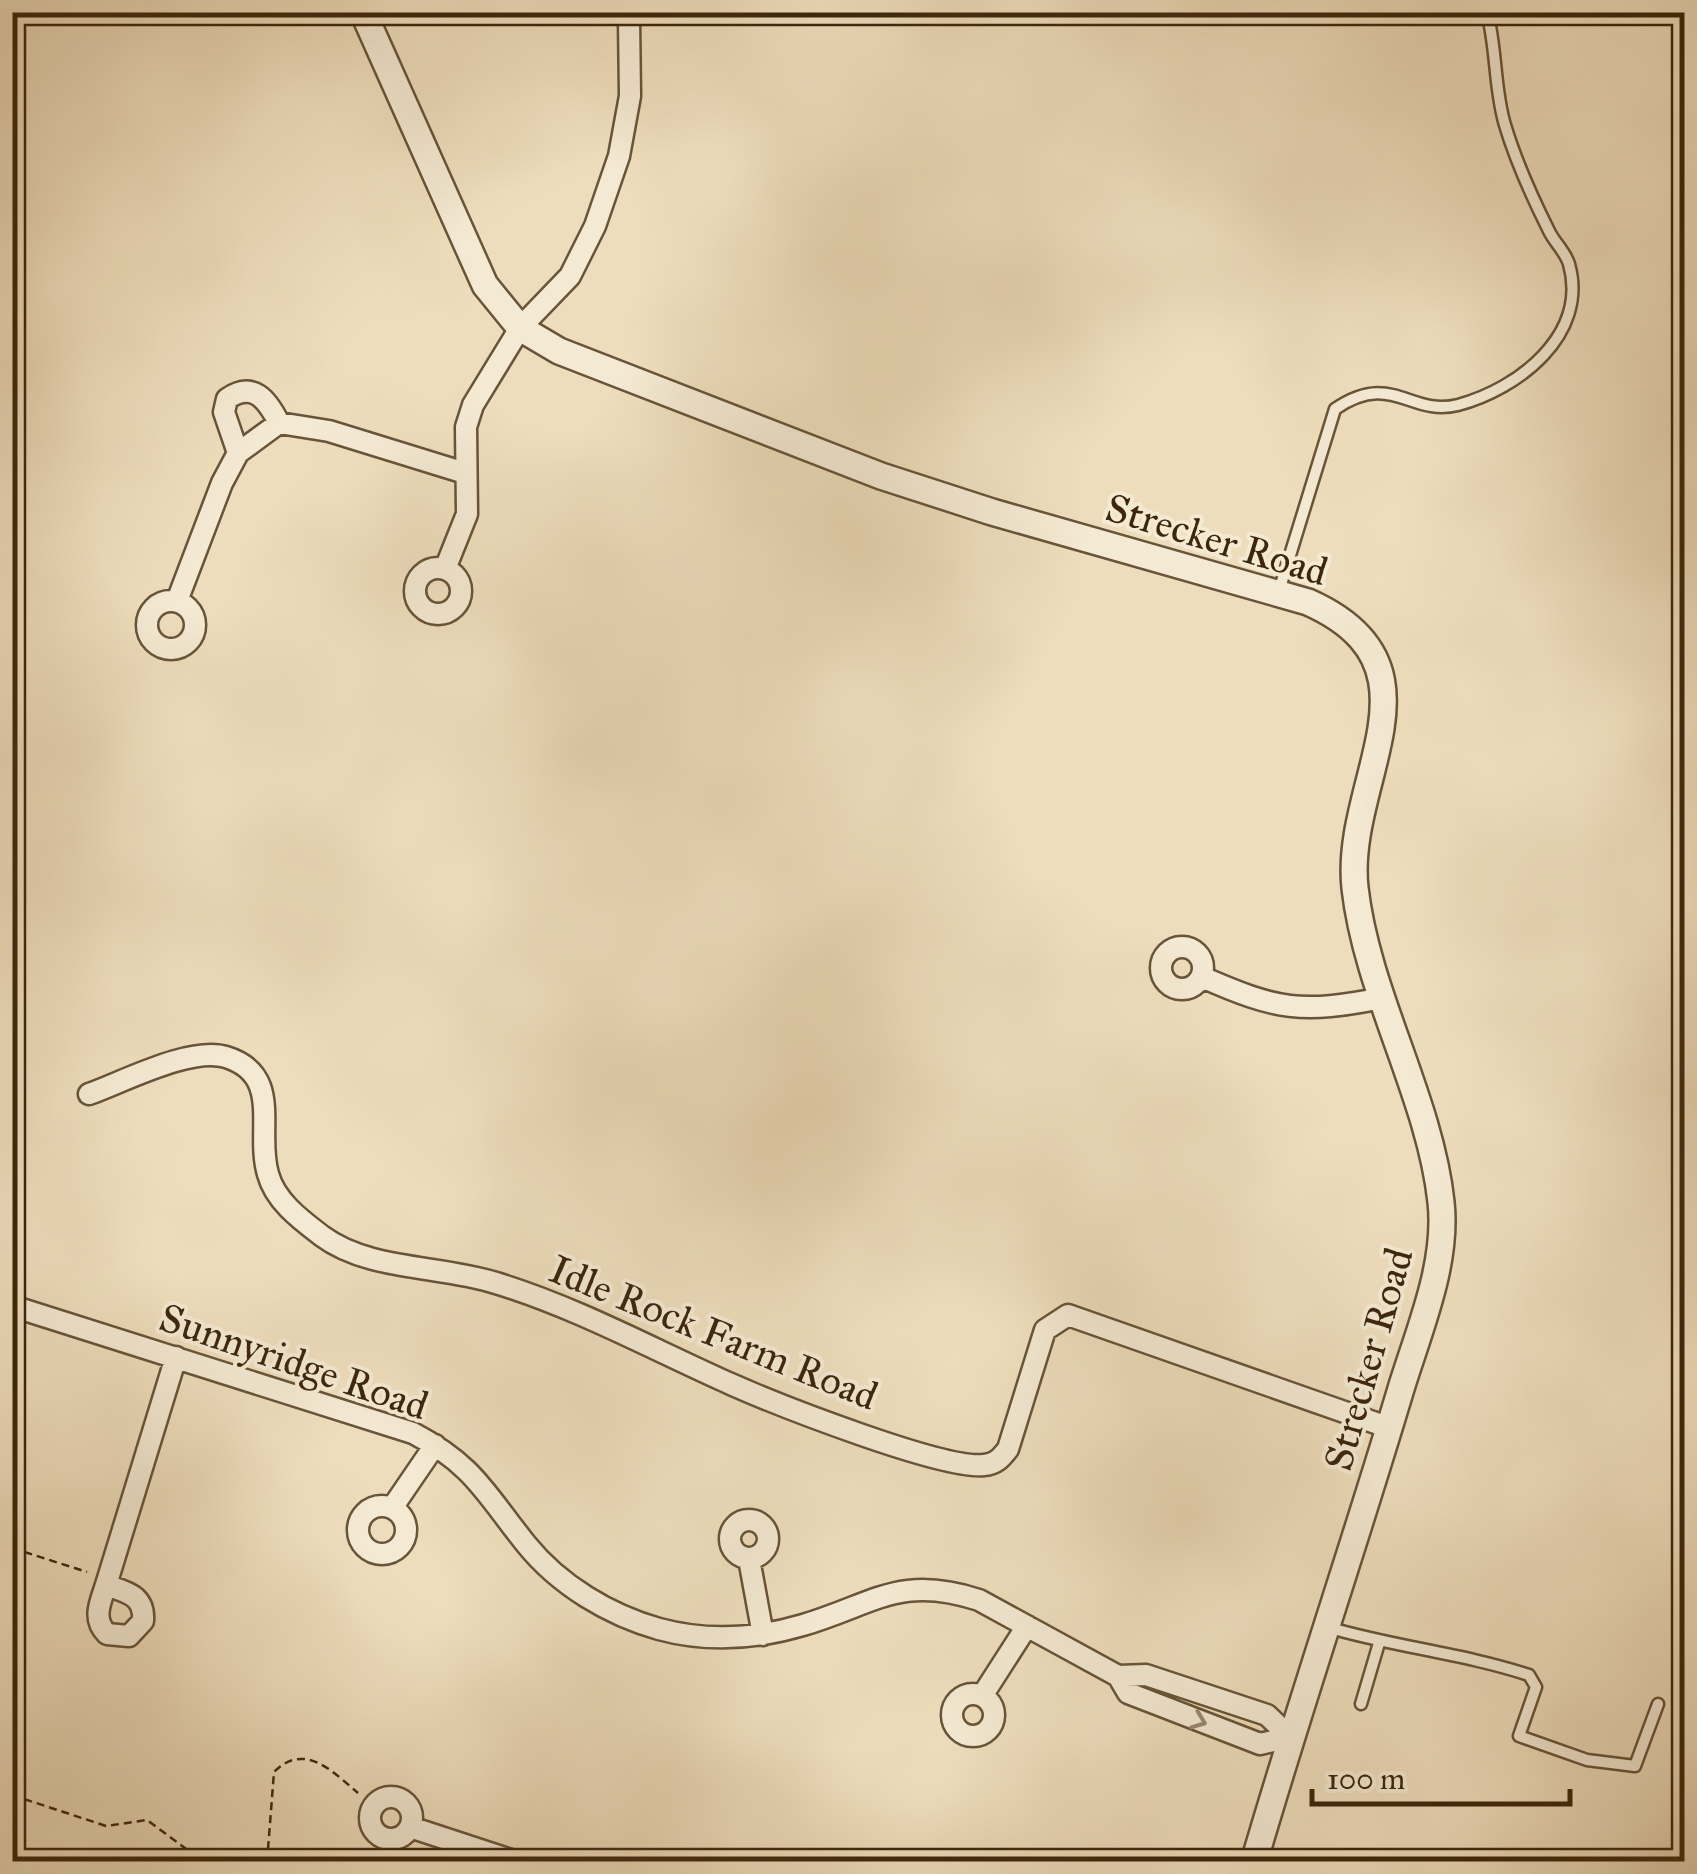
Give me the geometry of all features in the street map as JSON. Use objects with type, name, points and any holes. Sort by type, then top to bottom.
[{"type":"street","name":"Strecker Road","points":[[362,12],[486,285],[520,328],[577,359],[881,476],[992,512],[1279,590],[1332,612],[1351,626],[1380,667],[1386,712],[1356,840],[1355,888],[1382,998],[1437,1174],[1442,1204],[1436,1270],[1254,1862]]},
{"type":"street","points":[[445,568],[466,514],[466,427],[473,406],[520,328],[570,276],[596,226],[619,156],[630,96],[629,20],[624,12]]},
{"type":"street","points":[[238,453],[224,412],[227,399],[240,390],[251,390],[267,402],[279,423]]},
{"type":"street","points":[[177,601],[222,483],[238,453],[279,423],[329,431],[466,473]]},
{"type":"street","points":[[1202,977],[1266,1004],[1292,1009],[1382,998]]},
{"type":"street","name":"Idle Rock Farm Road","points":[[89,1094],[204,1054],[225,1056],[247,1067],[261,1084],[268,1174],[276,1193],[298,1218],[330,1242],[380,1260],[474,1277],[538,1297],[780,1406],[956,1462],[988,1466],[1008,1449],[1045,1330],[1068,1315],[1390,1428]]},
{"type":"street","name":"Sunnyridge Road","points":[[12,1306],[413,1434],[435,1445],[470,1470],[527,1546],[552,1570],[600,1606],[628,1619],[686,1635],[763,1635],[805,1625],[882,1593],[956,1592],[1118,1676],[1146,1675],[1250,1709],[1266,1715],[1290,1737]]},
{"type":"street","points":[[98,1579],[176,1357]]},
{"type":"street","points":[[392,1508],[435,1445]]},
{"type":"street","points":[[749,1559],[763,1635]]},
{"type":"street","points":[[982,1696],[1026,1626]]},
{"type":"street","name":"Sunnyridge Road","points":[[1118,1676],[1128,1693],[1260,1744],[1290,1737]]},
{"type":"street","points":[[410,1827],[517,1862]]},
{"type":"lane","points":[[1279,590],[1335,409],[1374,392],[1443,406],[1480,398],[1529,370],[1554,343],[1567,313],[1569,264],[1536,207],[1505,126],[1487,12]]},
{"type":"lane","points":[[1326,1627],[1380,1643],[1443,1650],[1529,1675],[1536,1687],[1519,1736],[1587,1760],[1635,1766],[1658,1704]]},
{"type":"lane","points":[[1361,1704],[1380,1643]]},
{"type":"path","points":[[12,1548],[98,1579]]},
{"type":"path","points":[[267,1862],[274,1772],[282,1764],[300,1757],[315,1761],[358,1793]]},
{"type":"path","points":[[12,1795],[106,1826],[147,1820],[204,1862]]},
{"type":"path","points":[[12,1846],[55,1862]]},
{"type":"building","points":[[1503,12],[1528,12],[1529,19],[1505,24]]}]
